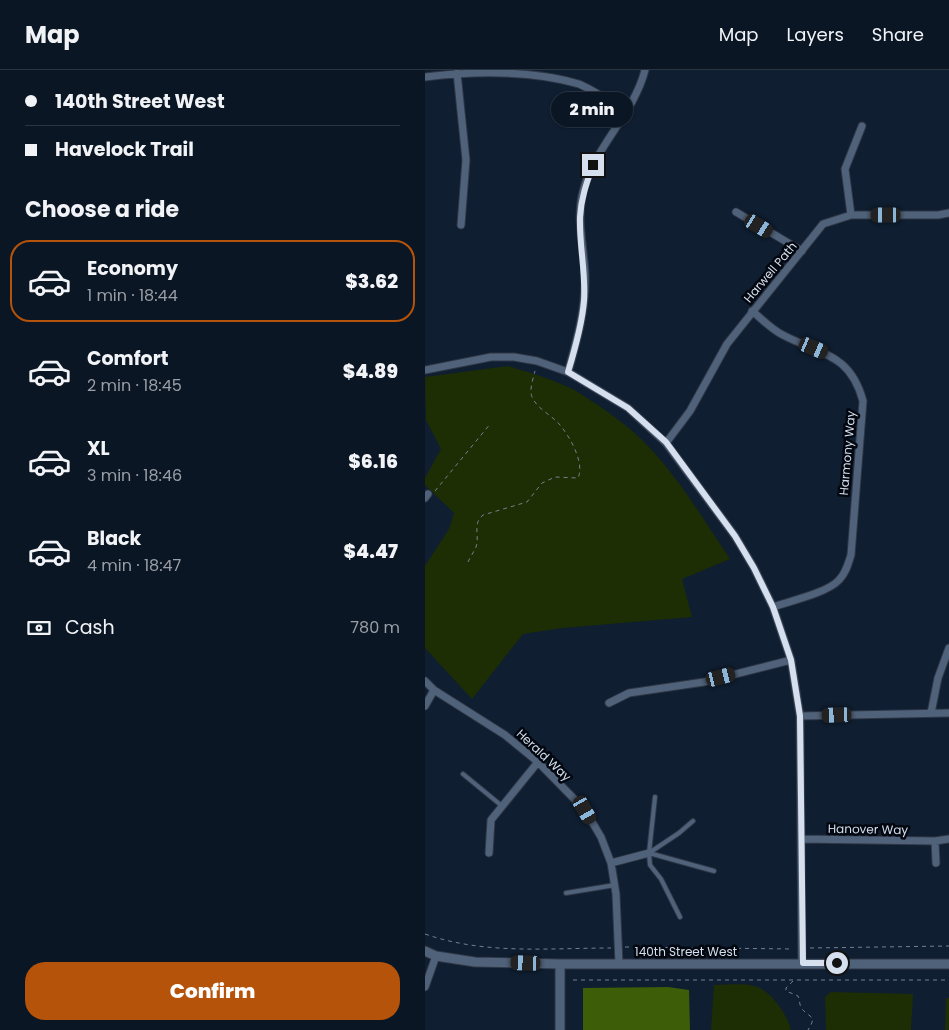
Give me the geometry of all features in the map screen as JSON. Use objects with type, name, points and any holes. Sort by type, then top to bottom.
[{"type":"street","points":[[425,77],[521,70],[551,74],[581,84],[625,111]]},
{"type":"street","points":[[568,372],[579,333],[584,302],[585,276],[580,217],[583,192],[593,165],[643,80],[645,70]]},
{"type":"street","points":[[457,74],[466,160],[461,225]]},
{"type":"street","points":[[851,215],[845,169],[862,126]]},
{"type":"street","points":[[736,212],[802,251]]},
{"type":"street","name":"Harwell Path","points":[[666,442],[690,411],[727,344],[823,224],[851,215],[949,214]]},
{"type":"street","name":"Harmony Way","points":[[752,311],[781,335],[831,355],[850,371],[859,386],[863,401],[851,555],[846,570],[839,580],[828,588],[773,607]]},
{"type":"street","points":[[425,370],[491,357],[514,357],[537,361],[568,372],[628,408],[666,442],[735,536],[754,568],[773,607],[791,660],[800,716],[803,963]]},
{"type":"street","points":[[931,713],[938,678],[949,648]]},
{"type":"street","points":[[609,703],[629,693],[704,682],[791,660]]},
{"type":"street","name":"Herald Way","points":[[425,681],[434,690],[505,735],[538,762],[585,810],[601,837],[611,863],[615,885],[619,964]]},
{"type":"street","points":[[425,706],[434,690]]},
{"type":"street","points":[[800,716],[949,713]]},
{"type":"street","points":[[489,853],[491,820],[538,762]]},
{"type":"street","name":"Hanover Way","points":[[801,839],[949,840]]},
{"type":"street","points":[[935,841],[937,863]]},
{"type":"street","points":[[611,863],[649,853]]},
{"type":"street","name":"140th Street West","points":[[425,951],[436,956],[475,962],[560,964],[949,964]]},
{"type":"street","points":[[425,987],[436,956]]},
{"type":"street","points":[[560,964],[560,1030]]},
{"type":"lane","points":[[463,774],[502,806]]},
{"type":"lane","points":[[655,797],[649,853],[650,865],[661,879],[680,917]]},
{"type":"lane","points":[[649,853],[693,821]]},
{"type":"lane","points":[[649,853],[714,870]]},
{"type":"lane","points":[[566,893],[615,885]]},
{"type":"path","points":[[467,562],[477,546],[476,528],[479,518],[483,515],[527,502],[542,483],[555,478],[578,478],[581,472],[569,438],[559,424],[539,407],[531,396],[535,371]]},
{"type":"path","points":[[426,496],[437,490],[491,423]]},
{"type":"path","points":[[425,934],[453,942],[489,948],[791,950],[802,948],[949,946]]},
{"type":"path","points":[[573,980],[949,980]]},
{"type":"path","points":[[794,980],[786,988],[786,991],[798,996],[801,1008],[812,1018],[813,1022],[808,1030]]},
{"type":"green space","points":[[508,366],[551,380],[576,391],[629,428],[668,469],[690,498],[730,559],[682,579],[692,617],[562,628],[523,634],[472,699],[425,648],[425,566],[449,529],[454,513],[425,485],[425,478],[441,449],[426,420],[425,377]]},
{"type":"green space","points":[[714,985],[745,985],[760,988],[772,997],[782,1010],[791,1030],[711,1030]]},
{"type":"green space","points":[[668,987],[689,990],[690,1030],[583,1030],[583,988]]},
{"type":"green space","points":[[831,992],[913,994],[911,1030],[826,1030],[825,997]]},
{"type":"green space","points":[[946,998],[949,998],[949,1030],[945,1030]]},
{"type":"route","points":[[593,165],[583,192],[580,217],[585,276],[584,302],[579,333],[568,372],[628,408],[666,442],[735,536],[754,568],[773,607],[791,660],[800,716],[803,963],[837,963]]}]
